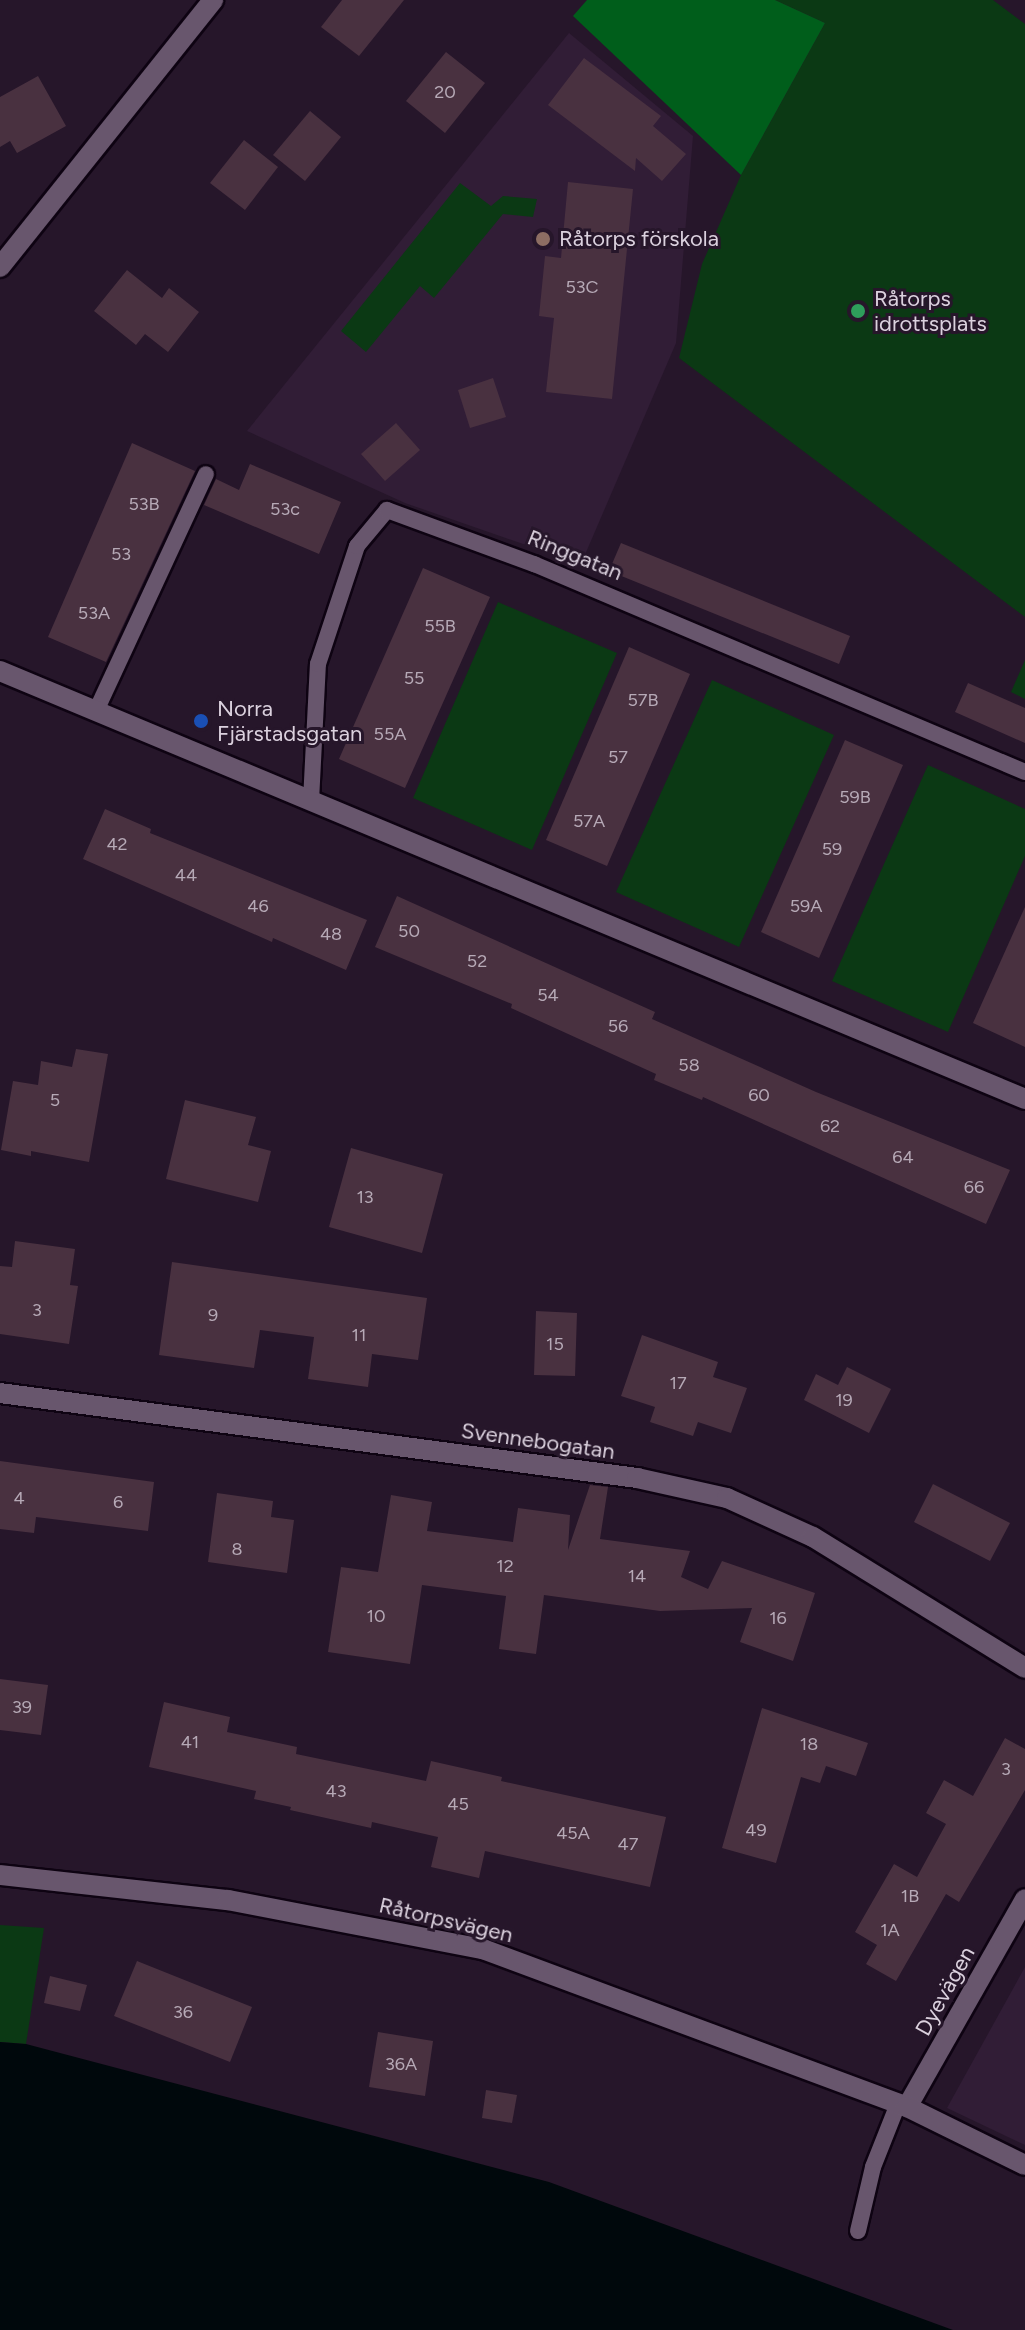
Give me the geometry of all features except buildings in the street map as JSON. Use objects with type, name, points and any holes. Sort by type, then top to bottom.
[{"type":"street","points":[[0,267],[213,0]]},
{"type":"street","points":[[0,671],[1025,1099]]},
{"type":"street","name":"Svennebogatan","points":[[0,1393],[637,1478],[727,1498],[813,1537],[1025,1668]]},
{"type":"street","name":"Råtorpsvägen","points":[[0,1875],[228,1900],[483,1949],[903,2106],[1025,2165]]},
{"type":"street","name":"Dyevägen","points":[[903,2106],[1025,1899]]},
{"type":"lane","points":[[96,711],[206,474]]},
{"type":"lane","name":"Ringgatan","points":[[311,801],[318,664],[357,546],[387,510],[534,564],[1025,772]]},
{"type":"lane","points":[[858,2231],[873,2167],[903,2106]]},
{"type":"shaded area","name":"Råtorps förskola","points":[[569,33],[693,136],[676,343],[581,564],[405,503],[247,431]]},
{"type":"shaded area","points":[[1025,1967],[1025,2145],[947,2108]]},
{"type":"shaded area","points":[[0,2042],[26,2044],[549,2182],[953,2330],[0,2330]]},
{"type":"green space","points":[[587,0],[775,0],[825,23],[741,175],[573,16]]},
{"type":"green space","name":"Råtorps idrottsplats","points":[[775,0],[993,0],[1025,24],[1025,617],[679,358],[702,264],[741,175],[825,23]]},
{"type":"green space","points":[[460,183],[491,206],[503,196],[537,199],[533,217],[503,214],[434,298],[420,286],[366,352],[341,331]]},
{"type":"green space","points":[[498,602],[617,653],[532,850],[413,798]]},
{"type":"green space","points":[[1025,660],[1025,699],[1011,692]]},
{"type":"green space","points":[[712,680],[834,735],[739,947],[616,892]]},
{"type":"green space","points":[[928,765],[1025,809],[1025,856],[948,1032],[832,981]]},
{"type":"green space","points":[[0,1925],[44,1928],[26,2044],[0,2042]]},
{"type":"place","name":"Råtorps förskola","points":[[543,239]]},
{"type":"place","name":"Råtorps idrottsplats","points":[[858,311]]},
{"type":"place","name":"Norra Fjärstadsgatan","points":[[201,721]]}]
